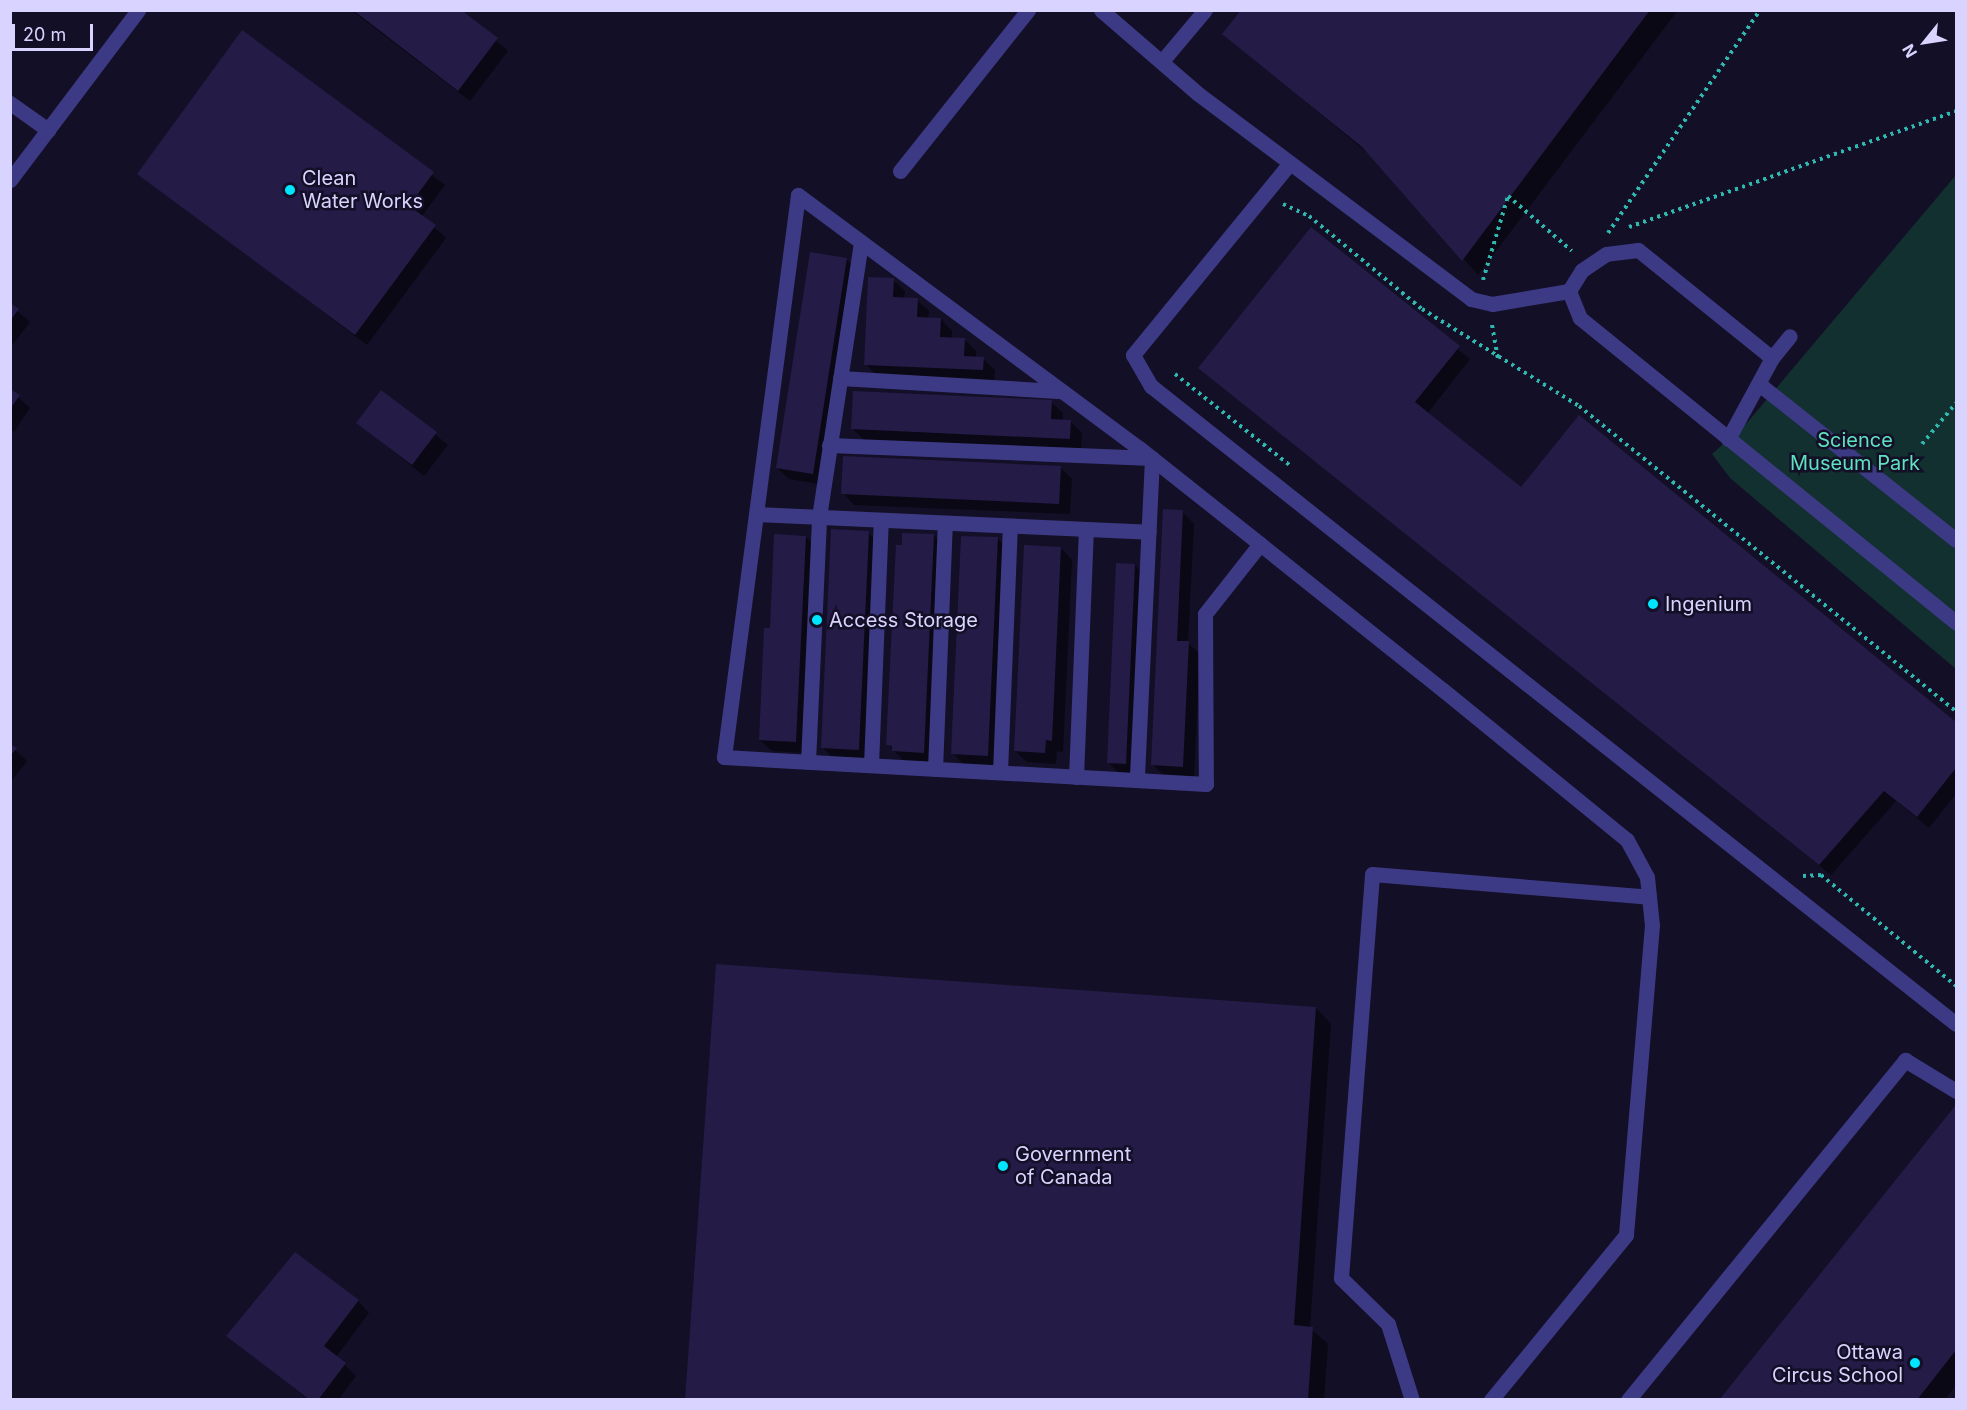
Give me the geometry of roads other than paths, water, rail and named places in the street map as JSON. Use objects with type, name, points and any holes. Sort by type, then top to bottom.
[{"type":"street","points":[[10,180],[138,10]]},
{"type":"street","points":[[900,171],[1028,10]]},
{"type":"street","points":[[1101,10],[1163,60],[1197,93],[1471,298],[1492,304],[1569,291],[1582,270],[1606,254],[1638,250],[1772,358]]},
{"type":"street","points":[[1163,60],[1204,10]]},
{"type":"street","points":[[10,102],[48,130]]},
{"type":"street","points":[[1290,163],[1133,355],[1151,386],[1956,1024]]},
{"type":"street","points":[[1260,544],[1205,614],[1206,784],[724,757],[798,195],[1152,458],[1260,544],[1627,840],[1647,877],[1652,925],[1626,1235],[1491,1400]]},
{"type":"street","points":[[808,762],[819,517],[861,242]]},
{"type":"street","points":[[1569,291],[1580,318],[1956,622]]},
{"type":"street","points":[[1728,439],[1760,384],[1772,358],[1790,336]]},
{"type":"street","points":[[840,378],[1062,391]]},
{"type":"street","points":[[1760,384],[1956,540]]},
{"type":"street","points":[[829,445],[1152,458]]},
{"type":"street","points":[[1137,780],[1152,458]]},
{"type":"street","points":[[756,514],[1149,532]]},
{"type":"street","points":[[871,765],[881,520]]},
{"type":"street","points":[[935,769],[945,523]]},
{"type":"street","points":[[1000,772],[1010,526]]},
{"type":"street","points":[[1076,777],[1086,529]]},
{"type":"street","points":[[1412,1400],[1388,1324],[1341,1278],[1372,874],[1649,897]]},
{"type":"street","points":[[1636,1397],[1905,1060],[1956,1091]]},
{"type":"place","name":"Clean Water Works","points":[[290,190]]},
{"type":"place","name":"Ingenium","points":[[1653,604]]},
{"type":"place","name":"Access Storage","points":[[817,620]]},
{"type":"place","name":"Government of Canada","points":[[1003,1166]]},
{"type":"place","name":"Ottawa Circus School","points":[[1915,1363]]},
{"type":"park label","name":"Science Museum Park","points":[[1855,452]]}]
